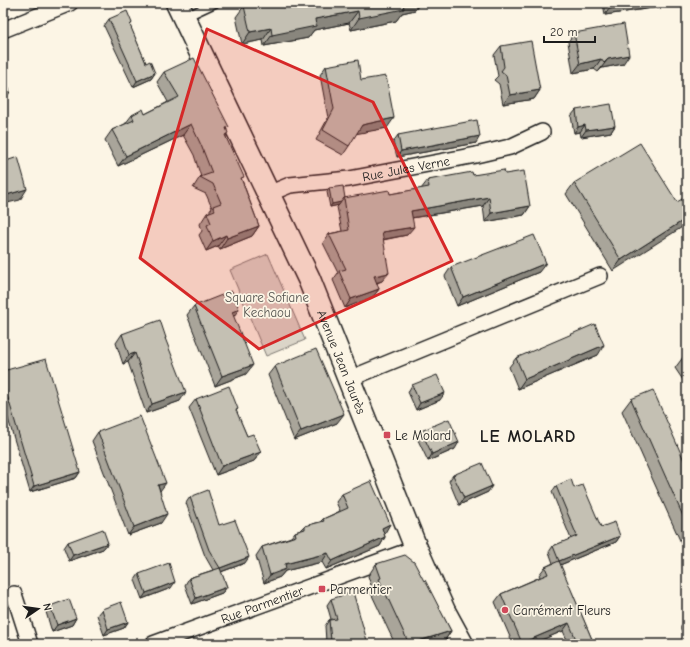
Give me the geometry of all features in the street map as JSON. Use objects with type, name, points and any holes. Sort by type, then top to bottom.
[{"type":"main road","name":"Avenue Jean Jaurès","points":[[181,10],[309,279],[416,548],[444,611],[462,644]]},
{"type":"street","points":[[3,30],[70,3]]},
{"type":"street","name":"Rue Jules Verne","points":[[268,194],[290,185],[349,179],[476,155],[510,147],[542,132]]},
{"type":"street","points":[[349,379],[600,276]]},
{"type":"street","name":"Rue Parmentier","points":[[154,644],[416,548]]},
{"type":"street","points":[[14,594],[30,644]]},
{"type":"lane","name":"Avenue Jean Jaurès","points":[[181,10],[215,3]]},
{"type":"highlighted area","points":[[207,29],[373,102],[452,261],[259,349],[140,258]]},
{"type":"green space","name":"Square Sofiane Kechaou","points":[[268,254],[305,340],[266,356],[230,270]]},
{"type":"building","points":[[252,3],[403,3],[404,9],[359,18],[358,11],[315,19],[316,26],[272,35],[271,28],[250,32],[244,6]]},
{"type":"building","points":[[608,3],[647,3],[609,9]]},
{"type":"building","points":[[127,11],[132,23],[130,25],[146,63],[150,61],[155,73],[137,81],[109,19]]},
{"type":"building","points":[[624,24],[629,55],[608,59],[604,63],[601,59],[580,64],[574,33]]},
{"type":"building","points":[[531,41],[540,90],[510,95],[506,75],[501,71],[504,67],[501,46]]},
{"type":"building","points":[[194,58],[229,127],[226,128],[228,133],[225,135],[244,177],[241,178],[259,226],[227,238],[226,235],[213,241],[207,225],[211,223],[207,213],[215,210],[213,206],[221,203],[213,184],[200,177],[212,173],[191,124],[126,156],[112,130],[134,120],[132,115],[143,109],[145,114],[179,97],[164,72]]},
{"type":"building","points":[[358,60],[361,80],[386,76],[394,118],[362,125],[349,146],[323,130],[334,109],[326,66]]},
{"type":"building","points":[[3,63],[8,76],[5,77],[10,92],[3,94]]},
{"type":"building","points":[[611,104],[615,126],[586,130],[585,125],[578,127],[576,110]]},
{"type":"building","points":[[477,120],[480,136],[401,151],[398,135]]},
{"type":"building","points":[[640,143],[677,202],[687,196],[687,218],[621,260],[574,183]]},
{"type":"building","points":[[18,157],[27,189],[3,196],[3,162]]},
{"type":"building","points":[[504,170],[505,174],[524,171],[530,206],[491,213],[489,197],[411,211],[414,227],[382,232],[389,273],[374,276],[379,289],[351,299],[339,271],[346,269],[329,234],[349,230],[344,198],[389,190],[390,194],[429,187],[428,180],[472,172],[473,175]]},
{"type":"building","points":[[343,186],[345,198],[341,202],[332,204],[329,188]]},
{"type":"building","points":[[534,235],[546,263],[463,297],[451,267]]},
{"type":"building","points":[[232,291],[239,309],[232,312],[253,365],[222,376],[194,306]]},
{"type":"building","points":[[160,320],[165,338],[186,392],[152,404],[135,353],[129,355],[122,334]]},
{"type":"building","points":[[595,324],[604,345],[525,379],[516,358]]},
{"type":"building","points":[[316,349],[344,414],[301,431],[275,366]]},
{"type":"building","points":[[687,354],[687,361],[684,356]]},
{"type":"building","points":[[46,359],[80,472],[34,486],[3,381],[3,371]]},
{"type":"building","points":[[437,375],[445,393],[420,403],[412,385]]},
{"type":"building","points":[[229,386],[238,409],[236,410],[247,436],[253,434],[261,452],[222,466],[196,399]]},
{"type":"building","points":[[653,390],[687,467],[687,525],[631,399]]},
{"type":"building","points":[[140,416],[166,483],[158,485],[167,514],[134,527],[98,432]]},
{"type":"building","points":[[449,419],[459,442],[432,454],[421,431]]},
{"type":"building","points":[[482,463],[492,486],[464,498],[453,475]]},
{"type":"building","points":[[571,479],[574,488],[583,485],[601,527],[615,522],[620,536],[559,561],[553,546],[577,536],[556,486]]},
{"type":"building","points":[[371,481],[390,524],[382,528],[385,537],[332,561],[328,553],[285,564],[286,569],[270,575],[262,547],[296,536],[295,532],[305,529],[305,526],[324,521],[323,519],[348,508],[342,494]]},
{"type":"building","points":[[208,490],[219,525],[235,520],[249,557],[220,568],[209,550],[190,497]]},
{"type":"building","points":[[103,529],[108,543],[73,555],[68,542]]},
{"type":"building","points":[[405,555],[414,562],[424,581],[425,580],[451,631],[409,644],[379,579],[381,578],[376,564]]},
{"type":"building","points":[[559,561],[594,644],[578,644],[569,623],[522,643],[501,594],[548,574],[545,567]]},
{"type":"building","points":[[169,563],[175,582],[146,593],[139,574]]},
{"type":"building","points":[[220,568],[227,587],[196,598],[189,578]]},
{"type":"building","points":[[353,592],[368,644],[321,644],[331,641],[329,620],[337,619],[331,599]]},
{"type":"building","points":[[69,599],[76,618],[57,625],[50,606]]},
{"type":"building","points":[[121,602],[128,622],[108,629],[102,609]]},
{"type":"place","name":"Le Molard","points":[[387,435]]},
{"type":"place","name":"Parmentier","points":[[322,589]]},
{"type":"place","name":"Carrément Fleurs","points":[[505,610]]},
{"type":"district","name":"LE MOLARD","points":[[528,436]]}]
